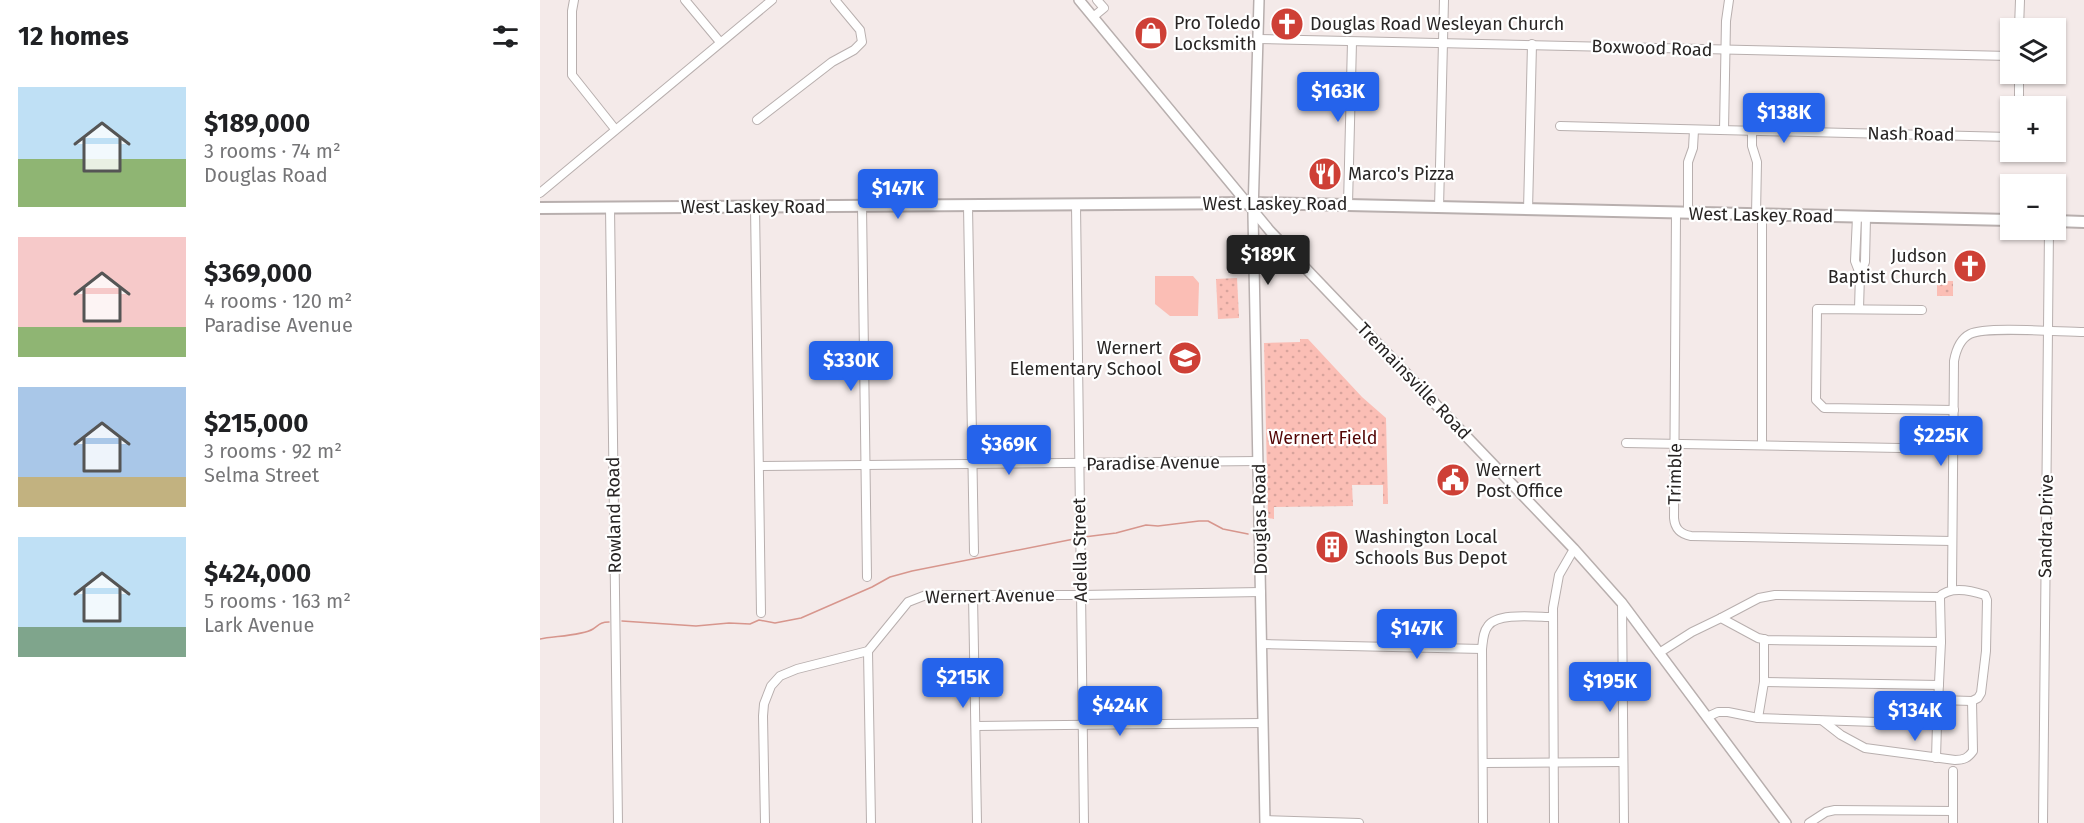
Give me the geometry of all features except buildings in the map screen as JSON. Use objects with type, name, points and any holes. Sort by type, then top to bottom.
[{"type":"main road","name":"West Laskey Road","points":[[540,208],[1252,207],[1348,204],[1438,208],[2000,220]]},
{"type":"main road","points":[[2066,221],[2084,222]]},
{"type":"street","points":[[574,0],[572,75],[615,129]]},
{"type":"street","points":[[685,0],[720,42]]},
{"type":"street","points":[[540,193],[772,0]]},
{"type":"street","points":[[757,120],[832,62],[854,50],[862,42],[860,30],[835,0]]},
{"type":"street","name":"Tremainsville Road","points":[[1079,0],[1252,207],[1622,603],[1786,823]]},
{"type":"street","points":[[1093,17],[1104,8],[1097,0]]},
{"type":"street","name":"Douglas Road","points":[[1259,0],[1252,207],[1265,822]]},
{"type":"street","points":[[1438,208],[1444,0]]},
{"type":"street","points":[[1724,130],[1725,50],[1729,0]]},
{"type":"street","points":[[2019,18],[2020,0]]},
{"type":"street","name":"Boxwood Road","points":[[1258,39],[2000,56]]},
{"type":"street","points":[[1348,204],[1353,42]]},
{"type":"street","points":[[1528,210],[1532,44]]},
{"type":"street","name":"Nash Road","points":[[1560,126],[2000,136]]},
{"type":"street","name":"Trimble","points":[[1694,130],[1682,213],[1675,525],[1683,534],[1952,541]]},
{"type":"street","points":[[1752,131],[1752,146],[1757,162],[1759,215],[1762,445]]},
{"type":"street","points":[[862,206],[867,577]]},
{"type":"street","points":[[968,206],[974,552]]},
{"type":"street","name":"Adella Street","points":[[1076,206],[1084,823]]},
{"type":"street","name":"Rowland Road","points":[[610,207],[618,823]]},
{"type":"street","points":[[755,207],[761,613]]},
{"type":"street","points":[[1859,309],[1860,274],[1855,261],[1862,217]]},
{"type":"street","name":"Sandra Drive","points":[[2043,823],[2049,240]]},
{"type":"street","points":[[1922,310],[1817,309],[1816,400],[1824,408],[1954,410]]},
{"type":"street","points":[[1952,586],[1955,356],[1959,345],[1969,334],[1988,330],[2084,332]]},
{"type":"street","points":[[1626,443],[1954,449]]},
{"type":"street","name":"Paradise Avenue","points":[[759,466],[1258,461]]},
{"type":"street","points":[[1554,823],[1552,617],[1559,575],[1574,549]]},
{"type":"street","points":[[1659,653],[1692,632],[1759,598],[1775,595],[1939,597],[1945,591],[1955,590],[1984,595],[1986,600],[1984,678],[1981,693],[1978,698],[1972,700],[1939,700]]},
{"type":"street","name":"Wernert Avenue","points":[[868,651],[899,611],[914,599],[926,595],[1261,592]]},
{"type":"street","points":[[974,595],[977,823]]},
{"type":"street","points":[[1936,758],[1941,642],[1939,597]]},
{"type":"street","points":[[1622,603],[1624,823]]},
{"type":"street","points":[[1483,823],[1483,636],[1488,625],[1505,617],[1552,617]]},
{"type":"street","points":[[1721,618],[1764,639],[1941,642]]},
{"type":"street","points":[[1758,718],[1764,682],[1764,639]]},
{"type":"street","points":[[1262,644],[1482,649]]},
{"type":"street","points":[[765,823],[764,704],[771,686],[780,676],[797,669],[868,651],[871,823]]},
{"type":"street","points":[[1764,682],[1940,686]]},
{"type":"street","points":[[1823,721],[1858,746],[1963,760],[1973,751],[1972,700]]},
{"type":"street","points":[[1707,717],[1718,712],[1728,712],[1758,718],[1937,724]]},
{"type":"street","points":[[977,726],[1263,723]]},
{"type":"street","points":[[1483,764],[1623,762]]},
{"type":"street","points":[[1953,771],[1953,823]]},
{"type":"street","points":[[1809,823],[1826,812],[1835,810],[1953,811]]},
{"type":"street","points":[[1265,822],[1359,823]]},
{"type":"green space","points":[[1155,276],[1193,276],[1199,283],[1198,316],[1170,316],[1155,304]]},
{"type":"green space","points":[[1237,278],[1239,318],[1218,319],[1216,279]]},
{"type":"green space","points":[[1937,281],[1953,281],[1953,296],[1937,296]]},
{"type":"green space","name":"Wernert Field","points":[[1300,339],[1308,339],[1362,397],[1386,418],[1388,504],[1383,504],[1383,485],[1352,485],[1353,506],[1274,507],[1274,519],[1268,518],[1264,343],[1300,342]]},
{"type":"waterway","points":[[1084,537],[1116,533],[1146,525],[1158,526],[1199,521],[1208,521],[1223,529],[1248,534]]},
{"type":"waterway","points":[[622,621],[696,626],[750,624],[759,620],[775,623],[801,618],[890,577],[1074,539]]},
{"type":"waterway","points":[[540,639],[582,633],[609,622]]},
{"type":"place","name":"Douglas Road Wesleyan Church","points":[[1287,24]]},
{"type":"place","name":"Pro Toledo Locksmith","points":[[1151,33]]},
{"type":"place","name":"Marco's Pizza","points":[[1325,174]]},
{"type":"place","name":"Judson Baptist Church","points":[[1970,266]]},
{"type":"place","name":"Wernert Elementary School","points":[[1185,358]]},
{"type":"place","name":"Wernert Post Office","points":[[1453,480]]},
{"type":"place","name":"Washington Local Schools Bus Depot","points":[[1332,547]]}]
